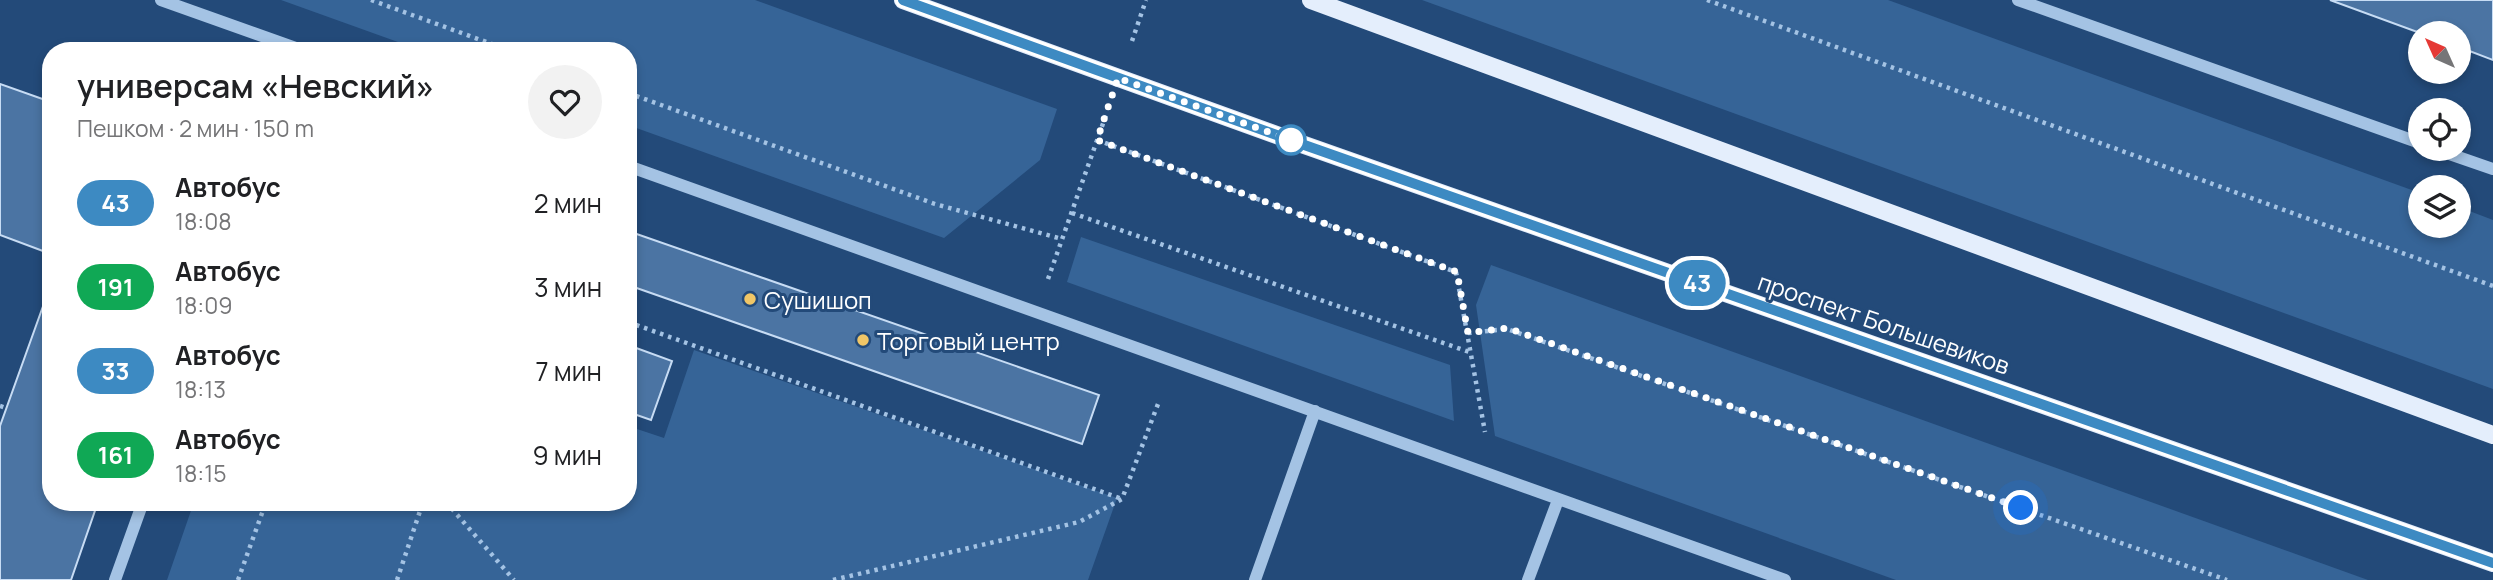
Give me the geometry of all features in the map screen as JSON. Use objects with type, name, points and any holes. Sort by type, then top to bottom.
[{"type":"main road","name":"проспект Большевиков","points":[[903,0],[2493,563]]},
{"type":"main road","points":[[1311,0],[2493,435]]},
{"type":"street","points":[[161,0],[279,42]]},
{"type":"street","points":[[2018,0],[2408,140]]},
{"type":"street","points":[[2470,161],[2493,169]]},
{"type":"street","points":[[637,169],[1785,580]]},
{"type":"street","points":[[1255,580],[1315,411]]},
{"type":"street","points":[[1528,580],[1558,500]]},
{"type":"street","points":[[115,580],[141,511]]},
{"type":"path","points":[[371,0],[486,42]]},
{"type":"path","points":[[1037,312],[1146,0]]},
{"type":"path","points":[[1707,0],[2493,286]]},
{"type":"path","points":[[637,96],[935,204],[1062,239]]},
{"type":"path","points":[[1097,140],[1457,272],[1492,474]]},
{"type":"path","points":[[1072,213],[1472,353]]},
{"type":"path","points":[[637,326],[1122,499]]},
{"type":"path","points":[[1468,333],[1507,328],[2227,580]]},
{"type":"path","points":[[833,580],[1079,522],[1122,499],[1158,404]]},
{"type":"path","points":[[0,406],[6,408]]},
{"type":"path","points":[[238,580],[263,511]]},
{"type":"path","points":[[397,580],[420,511]]},
{"type":"path","points":[[454,511],[514,580]]},
{"type":"shaded area","points":[[281,0],[755,0],[1057,109],[1040,160],[944,238],[637,128],[637,42],[398,42]]},
{"type":"shaded area","points":[[1422,0],[1888,0],[2408,189],[2408,238],[2471,238],[2471,212],[2493,220],[2493,389]]},
{"type":"shaded area","points":[[1081,237],[1450,365],[1454,421],[1067,282]]},
{"type":"shaded area","points":[[1491,265],[2368,580],[1896,580],[1495,436],[1476,305]]},
{"type":"shaded area","points":[[694,350],[1117,498],[1088,580],[167,580],[191,511],[637,511],[637,429],[664,438]]},
{"type":"building","points":[[2330,0],[2493,0],[2493,60],[2471,52],[2471,21],[2408,21],[2408,29]]},
{"type":"building","points":[[0,84],[42,99],[42,251],[0,235]]},
{"type":"building","name":"Торговый центр","points":[[637,234],[1099,395],[1082,444],[637,288]]},
{"type":"building","points":[[42,309],[42,511],[95,511],[71,580],[0,580],[0,426]]},
{"type":"building","points":[[637,348],[672,361],[651,420],[637,415]]},
{"type":"bus line","name":"43","points":[[903,0],[1293,141],[2493,563]]},
{"type":"place","name":"Сушишоп","points":[[750,299]]},
{"type":"place","name":"Торговый центр","points":[[863,340]]},
{"type":"route","points":[[1291,140],[1293,141],[1118,78],[1097,140],[1457,272],[1468,333],[1507,328],[2021,508]]}]
